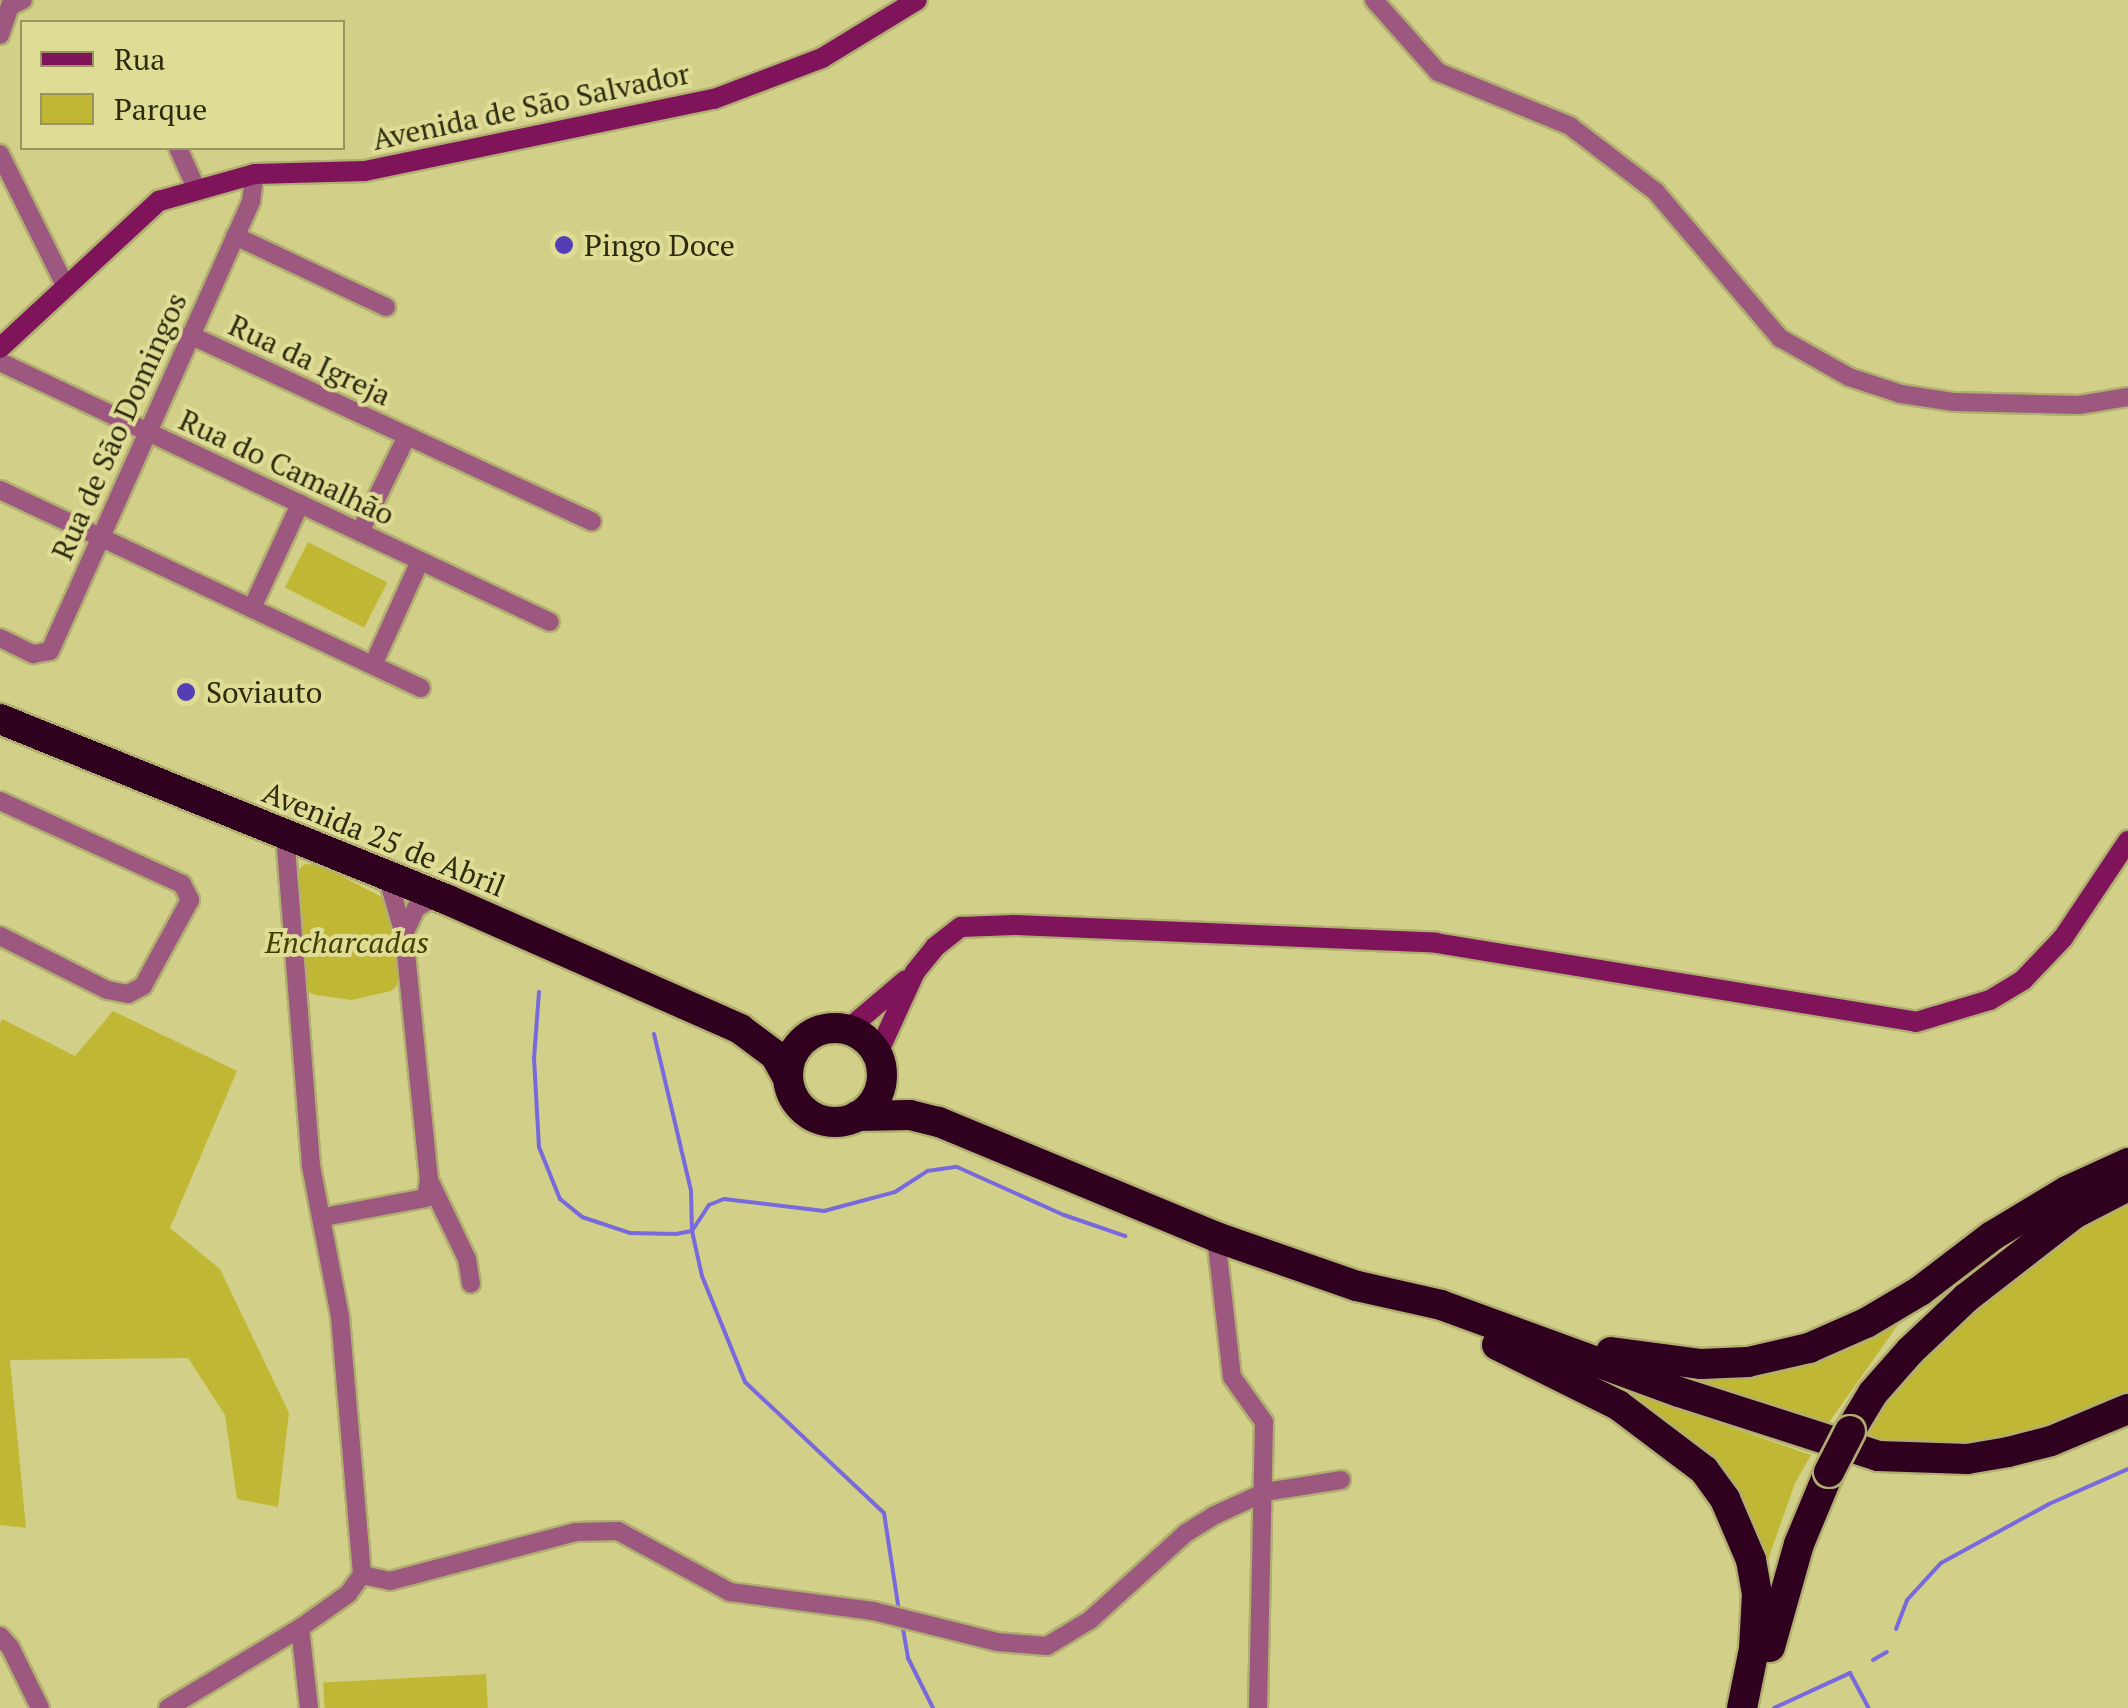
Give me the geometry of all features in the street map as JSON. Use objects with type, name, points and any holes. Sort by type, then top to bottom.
[{"type":"highway","name":"Avenida 25 de Abril","points":[[0,720],[437,896],[740,1029],[775,1055],[797,1103],[818,1119],[844,1121],[857,1116]]},
{"type":"highway","name":"Avenida 25 de Abril","points":[[740,1029],[777,1035],[832,1031]]},
{"type":"highway","points":[[788,1078],[795,1050],[832,1031],[860,1035],[904,1097],[938,1122]]},
{"type":"highway","points":[[857,1116],[876,1097],[879,1063]]},
{"type":"highway","points":[[857,1116],[910,1115],[938,1122],[1216,1237],[1357,1286],[1441,1305],[1679,1392],[1878,1456],[1952,1460],[2008,1452],[2051,1441],[2128,1409]]},
{"type":"highway","points":[[1540,1338],[1700,1364],[1748,1362],[1808,1348],[1920,1292],[1992,1236],[2067,1191],[2128,1163]]},
{"type":"highway","points":[[1756,1708],[1798,1544],[1850,1431],[1885,1379],[1966,1298],[2074,1214],[2128,1186]]},
{"type":"highway","points":[[1357,1286],[1397,1308],[1497,1345],[1860,1464],[1920,1473],[1987,1470],[2051,1453],[2128,1423]]},
{"type":"highway","points":[[1497,1345],[1618,1405],[1704,1470],[1738,1525],[1752,1560],[1757,1594],[1754,1649],[1742,1708]]},
{"type":"main road","name":"Avenida de São Salvador","points":[[0,348],[159,201],[255,174],[364,171],[714,99],[822,58],[917,0]]},
{"type":"main road","points":[[832,1031],[915,972],[935,948],[961,927],[1014,925],[1436,943],[1916,1022],[1990,1000],[2023,980],[2063,938],[2128,842]]},
{"type":"main road","points":[[879,1063],[915,972]]},
{"type":"street","points":[[0,35],[10,6],[24,0]]},
{"type":"street","points":[[1374,0],[1438,72],[1570,126],[1656,192],[1780,338],[1849,377],[1900,394],[1954,402],[2079,405],[2128,397]]},
{"type":"street","points":[[179,150],[197,190]]},
{"type":"street","points":[[0,154],[8,193],[66,287]]},
{"type":"street","name":"Rua de São Domingos","points":[[0,638],[34,654],[50,651],[98,536],[251,201],[255,174]]},
{"type":"street","points":[[235,236],[386,307]]},
{"type":"street","name":"Rua da Igreja","points":[[190,334],[592,522]]},
{"type":"street","name":"Rua do Camalhão","points":[[0,362],[550,622]]},
{"type":"street","name":"Rua da Igreja","points":[[360,532],[407,436]]},
{"type":"street","points":[[0,490],[421,688]]},
{"type":"street","points":[[252,608],[300,504]]},
{"type":"street","points":[[373,665],[420,561]]},
{"type":"street","points":[[0,800],[182,884],[190,900],[143,986],[128,994],[107,990],[0,936]]},
{"type":"street","points":[[168,1708],[300,1628],[348,1594],[362,1576],[340,1317],[328,1265],[324,1217],[310,1166],[284,836]]},
{"type":"street","points":[[324,1217],[426,1198],[429,1180],[404,934],[387,876]]},
{"type":"street","points":[[404,934],[416,908],[437,896]]},
{"type":"street","points":[[429,1180],[467,1259],[472,1284]]},
{"type":"street","points":[[1216,1237],[1232,1377],[1264,1422],[1258,1708]]},
{"type":"street","points":[[362,1576],[390,1581],[576,1532],[618,1531],[730,1592],[792,1604],[873,1611],[997,1642],[1047,1646],[1090,1620],[1186,1533],[1265,1492],[1341,1480]]},
{"type":"street","points":[[300,1628],[309,1708]]},
{"type":"street","points":[[0,1636],[10,1647],[40,1708]]},
{"type":"green space","points":[[308,542],[387,582],[364,628],[285,587]]},
{"type":"green space","name":"Encharcadas","points":[[304,864],[320,865],[395,904],[399,969],[397,986],[391,991],[352,1000],[316,995],[297,987],[288,882]]},
{"type":"green space","points":[[113,1011],[237,1071],[170,1228],[220,1269],[289,1413],[278,1507],[237,1499],[225,1415],[188,1358],[10,1360],[26,1528],[0,1525],[0,1024],[2,1019],[75,1056]]},
{"type":"green space","points":[[2128,1195],[2128,1399],[2075,1421],[1972,1449],[1914,1449],[1856,1437],[1882,1395],[2041,1243]]},
{"type":"green space","points":[[1922,1299],[1897,1326],[1825,1428],[1626,1361],[1695,1370]]},
{"type":"green space","points":[[1583,1376],[1811,1455],[1795,1483],[1762,1577],[1756,1537]]},
{"type":"green space","points":[[486,1674],[488,1708],[325,1708],[323,1683]]},
{"type":"waterway","points":[[539,992],[534,1058],[539,1147],[560,1199],[582,1217],[630,1233],[676,1234],[692,1231],[709,1205],[724,1199],[824,1211],[895,1192],[927,1171],[957,1167],[1064,1215],[1125,1236]]},
{"type":"waterway","points":[[654,1034],[691,1191],[692,1231],[702,1276],[745,1382],[884,1513],[898,1605]]},
{"type":"waterway","points":[[1896,1629],[1907,1600],[1941,1563],[2049,1504],[2128,1469]]},
{"type":"waterway","points":[[903,1629],[908,1658],[933,1708]]},
{"type":"waterway","points":[[1873,1660],[1887,1652]]},
{"type":"waterway","points":[[1774,1708],[1850,1673],[1869,1708]]},
{"type":"place","name":"Pingo Doce","points":[[564,245]]},
{"type":"place","name":"Soviauto","points":[[186,692]]}]
